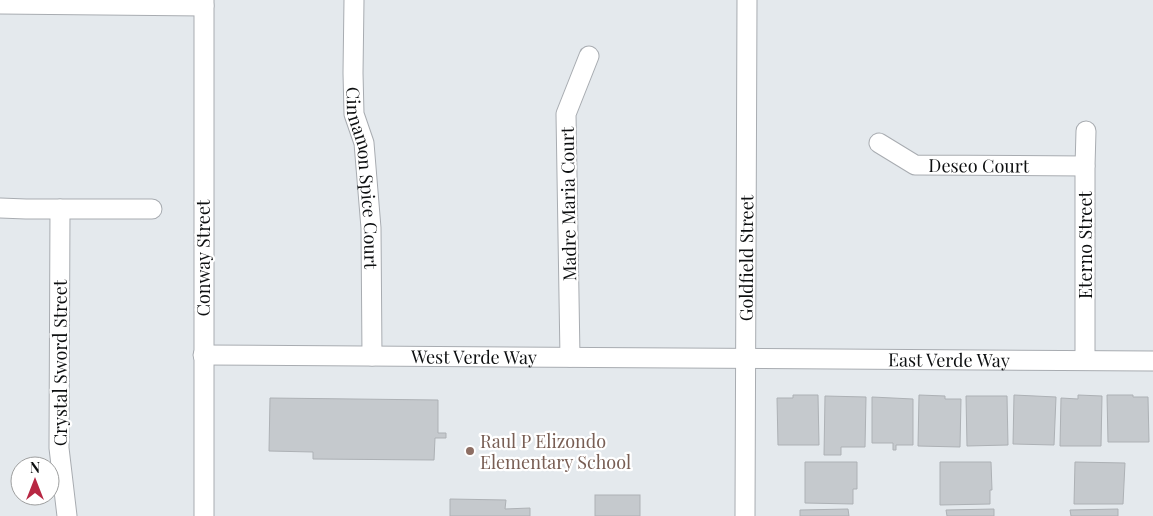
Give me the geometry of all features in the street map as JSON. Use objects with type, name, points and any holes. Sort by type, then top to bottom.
[{"type":"street","name":"Cinnamon Spice Court","points":[[354,0],[352,73],[354,114],[364,144],[371,228],[372,356]]},
{"type":"street","name":"Goldfield Street","points":[[744,516],[747,0]]},
{"type":"street","points":[[0,4],[204,3]]},
{"type":"street","name":"Conway Street","points":[[204,3],[204,516]]},
{"type":"street","name":"Madre Maria Court","points":[[570,357],[566,114],[589,56]]},
{"type":"street","name":"Eterno Street","points":[[1085,360],[1084,166],[1086,131]]},
{"type":"street","name":"Deseo Court","points":[[880,143],[915,165],[1084,166]]},
{"type":"street","points":[[0,208],[152,209]]},
{"type":"street","name":"Crystal Sword Street","points":[[60,209],[59,448],[67,516]]},
{"type":"street","name":"West Verde Way","points":[[203,355],[745,358]]},
{"type":"street","name":"East Verde Way","points":[[745,358],[1153,360]]},
{"type":"building","points":[[793,395],[818,395],[819,445],[778,445],[777,398],[793,398]]},
{"type":"building","points":[[919,395],[945,396],[945,399],[961,399],[960,447],[918,446]]},
{"type":"building","points":[[1014,395],[1056,397],[1054,445],[1013,444]]},
{"type":"building","points":[[1078,395],[1102,396],[1101,446],[1060,446],[1061,398],[1078,399]]},
{"type":"building","points":[[1107,395],[1148,397],[1149,442],[1108,442]]},
{"type":"building","points":[[825,396],[866,397],[865,447],[841,447],[841,455],[824,455]]},
{"type":"building","points":[[966,396],[1007,396],[1008,445],[967,446]]},
{"type":"building","points":[[872,397],[913,399],[913,445],[896,445],[896,450],[893,450],[893,443],[872,443]]},
{"type":"building","points":[[270,398],[438,400],[438,433],[446,433],[446,438],[435,438],[434,460],[313,459],[313,452],[269,451]]},
{"type":"building","points":[[805,462],[857,462],[857,489],[853,489],[853,504],[805,503]]},
{"type":"building","points":[[940,462],[991,462],[992,490],[990,490],[990,504],[940,505]]},
{"type":"building","points":[[1075,462],[1125,463],[1123,504],[1074,504]]},
{"type":"building","points":[[595,495],[640,495],[640,516],[595,516]]},
{"type":"building","points":[[450,499],[506,500],[505,509],[530,508],[530,516],[450,516]]},
{"type":"building","points":[[848,509],[849,516],[800,516],[800,510]]},
{"type":"building","points":[[994,509],[994,516],[947,516],[946,510]]},
{"type":"building","points":[[1118,509],[1118,516],[1071,516],[1070,510]]},
{"type":"place","name":"Raul P Elizondo Elementary School","points":[[470,451]]}]
